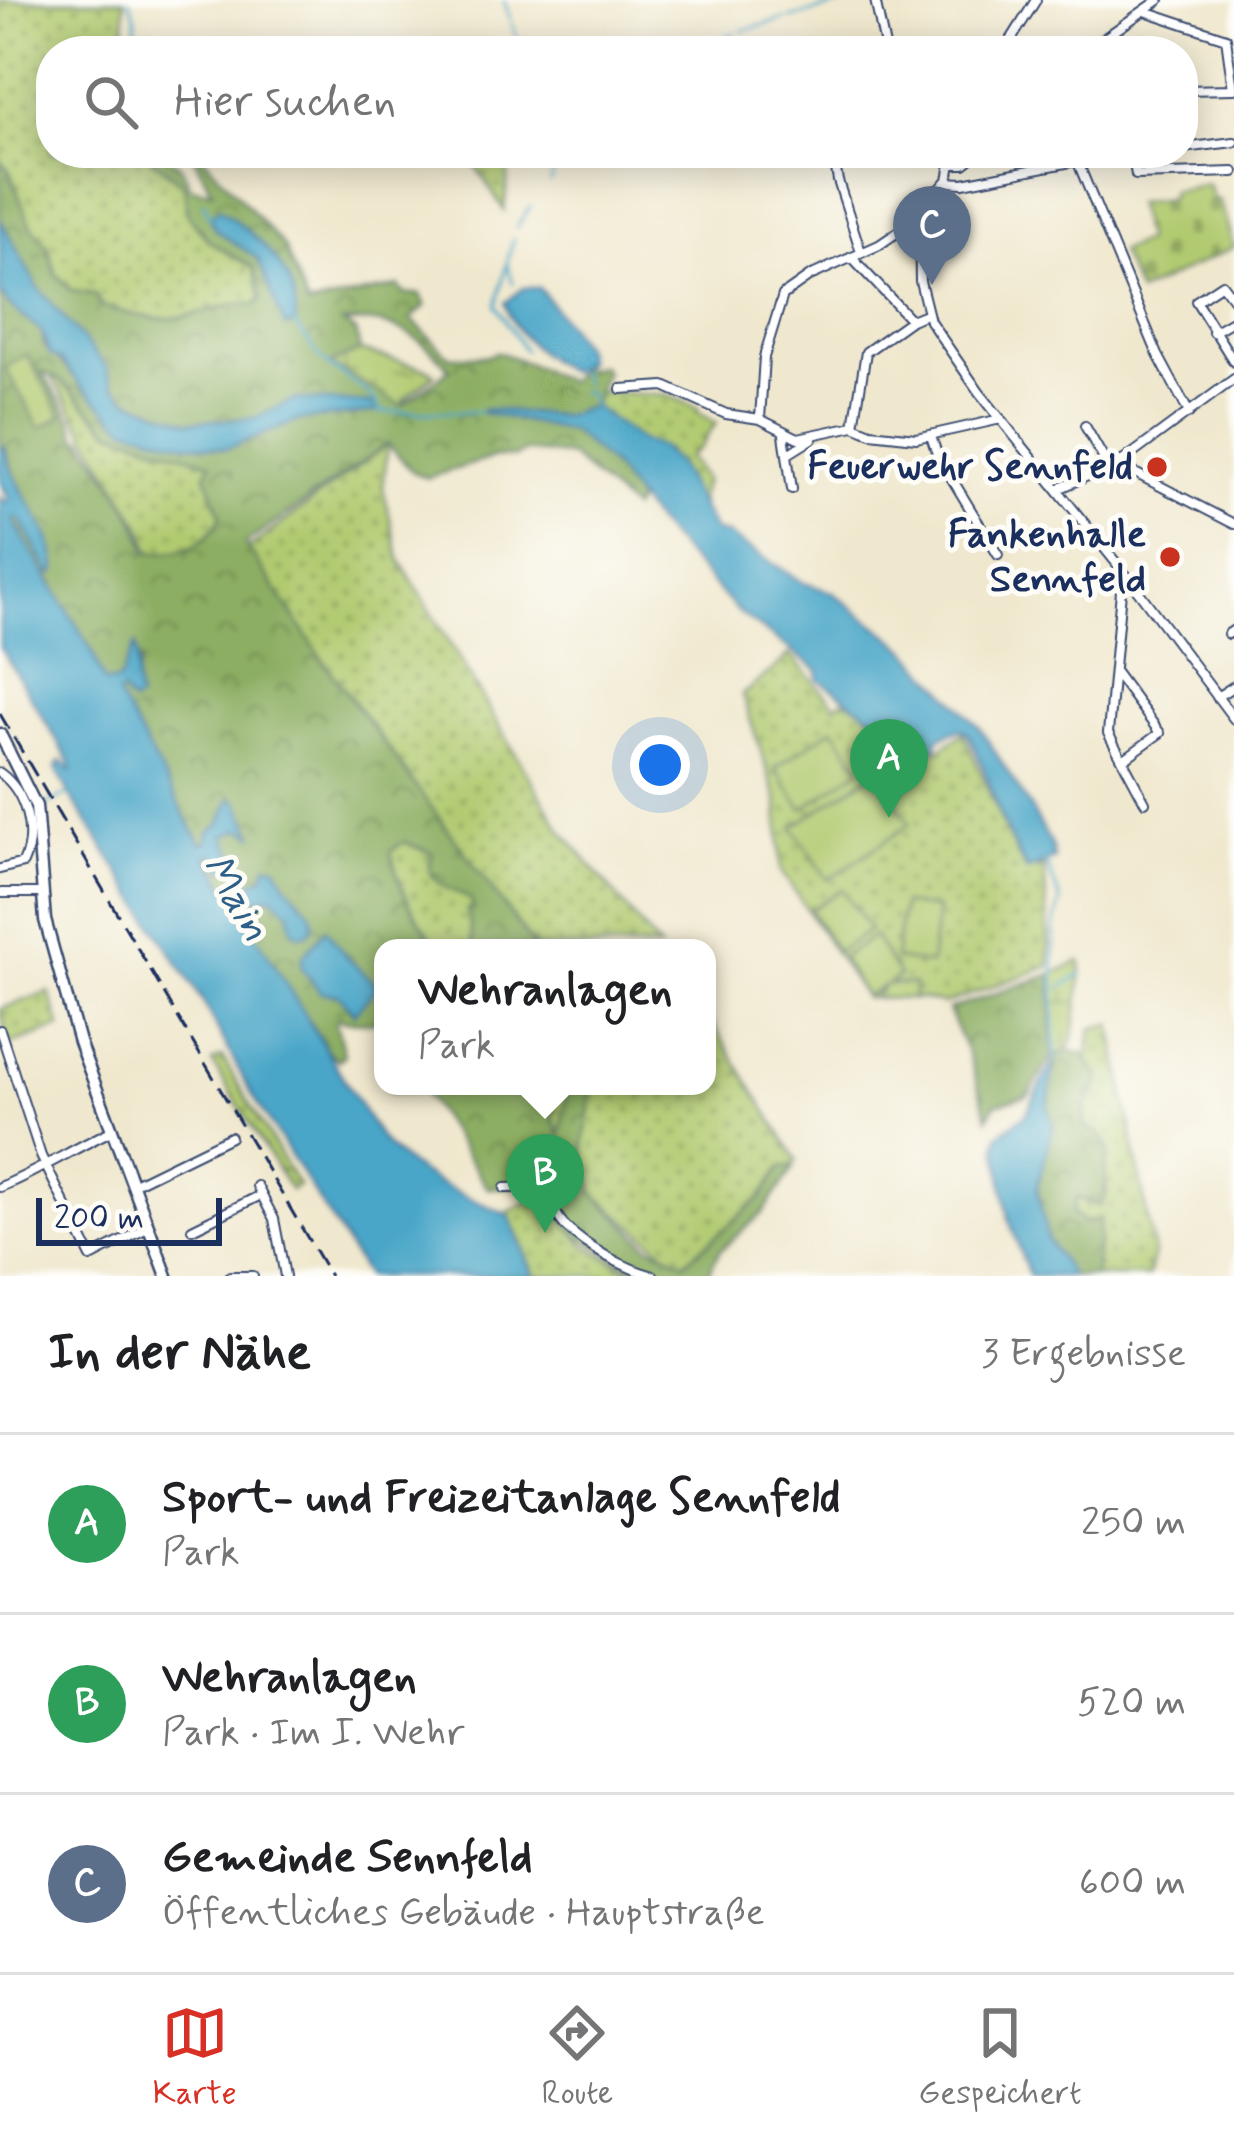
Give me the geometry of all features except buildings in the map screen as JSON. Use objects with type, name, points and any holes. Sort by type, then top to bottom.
[{"type":"main road","points":[[0,734],[31,790],[38,818],[41,893],[66,998],[167,1276]]},
{"type":"street","points":[[875,0],[883,36]]},
{"type":"street","points":[[1013,36],[1036,0]]},
{"type":"street","points":[[1108,36],[1159,0]]},
{"type":"street","points":[[1145,11],[1226,38],[1234,89],[1198,90]]},
{"type":"street","points":[[1198,146],[1234,142]]},
{"type":"street","points":[[836,168],[861,252]]},
{"type":"street","points":[[760,418],[764,358],[783,296],[810,276],[879,245],[919,214],[947,182],[951,168]]},
{"type":"street","points":[[947,182],[963,183],[1028,168]]},
{"type":"street","points":[[1080,168],[1157,355],[1189,413]]},
{"type":"street","points":[[1135,168],[1136,175],[1234,172]]},
{"type":"street","points":[[919,214],[920,281],[926,314],[952,355],[1234,719]]},
{"type":"street","points":[[851,257],[911,320]]},
{"type":"street","points":[[1234,300],[1222,284],[1196,301],[1234,362]]},
{"type":"street","points":[[854,426],[863,357],[926,314]]},
{"type":"street","points":[[1213,332],[1234,320]]},
{"type":"street","points":[[1058,489],[1124,460],[1234,379]]},
{"type":"street","points":[[621,389],[664,386],[726,414],[760,418],[784,434],[814,438]]},
{"type":"street","points":[[788,454],[814,438],[854,426],[896,437],[931,436],[1001,419]]},
{"type":"street","points":[[1085,426],[1108,468]]},
{"type":"street","points":[[784,434],[792,489]]},
{"type":"street","points":[[931,436],[937,454],[998,555]]},
{"type":"street","points":[[1124,460],[1131,471],[1234,524]]},
{"type":"street","points":[[1130,580],[1121,591],[1108,733],[1144,802]]},
{"type":"street","points":[[1114,671],[1160,733],[1124,760]]},
{"type":"street","points":[[1216,697],[1234,686]]},
{"type":"street","points":[[0,773],[18,790],[28,834],[26,859],[19,867],[0,869]]},
{"type":"street","points":[[0,892],[41,893]]},
{"type":"street","points":[[0,1030],[3,1056],[45,1166],[91,1257],[149,1227]]},
{"type":"street","points":[[0,1186],[111,1131]]},
{"type":"street","points":[[132,1185],[230,1137]]},
{"type":"street","points":[[505,1188],[536,1187],[550,1198],[571,1231],[654,1276]]},
{"type":"street","points":[[192,1229],[259,1190],[274,1220],[285,1276]]},
{"type":"street","points":[[230,1276],[253,1276]]},
{"type":"green space","points":[[0,0],[124,0],[125,36],[36,36],[36,168],[163,168],[184,185],[187,214],[220,248],[254,268],[261,299],[255,306],[178,318],[148,317],[101,306],[94,294],[72,291],[56,274],[48,247],[30,224],[9,170],[0,161]]},
{"type":"green space","points":[[0,161],[9,170],[30,224],[48,247],[56,274],[72,291],[94,294],[101,306],[158,318],[255,305],[261,299],[254,268],[209,241],[187,214],[184,185],[163,168],[181,168],[191,188],[212,191],[200,168],[213,168],[284,247],[308,306],[399,286],[404,294],[420,294],[426,306],[411,319],[449,356],[496,352],[568,382],[581,366],[587,371],[600,365],[605,371],[593,406],[563,416],[485,409],[571,431],[611,465],[638,500],[632,510],[570,456],[524,451],[516,457],[495,457],[427,478],[412,471],[388,444],[245,544],[328,667],[528,939],[472,939],[470,899],[441,885],[429,871],[432,853],[404,842],[391,851],[398,877],[432,939],[374,939],[374,1022],[343,1021],[341,1017],[336,1022],[344,1055],[339,1060],[329,1053],[228,892],[117,696],[134,684],[140,663],[126,667],[119,681],[105,683],[91,649],[13,520],[21,520],[51,574],[49,541],[4,447],[0,448],[0,292],[42,332],[44,346],[96,399],[226,449],[300,420],[376,412],[371,403],[294,400],[256,418],[190,422],[129,400],[113,386],[106,367],[38,288],[16,253],[0,219]],"holes":[[[343,323],[393,327],[414,336],[450,369],[402,406],[332,363],[360,351],[356,332]],[[42,372],[60,380],[110,430],[211,463],[206,474],[221,516],[207,536],[181,550],[147,552],[128,508],[77,436]]]},
{"type":"green space","points":[[477,168],[509,168],[504,210]]},
{"type":"green space","points":[[1208,184],[1213,200],[1219,200],[1234,247],[1138,293],[1119,252],[1145,241],[1135,203],[1169,199],[1171,191]]},
{"type":"green space","points":[[360,351],[435,374],[402,406],[330,364]]},
{"type":"green space","points":[[27,355],[62,416],[40,428],[5,368]]},
{"type":"green space","points":[[51,375],[110,430],[212,463],[206,474],[221,516],[201,542],[184,550],[151,553],[143,530]]},
{"type":"green space","points":[[599,392],[667,395],[698,408],[697,412],[716,423],[688,457],[705,480],[702,511],[677,464],[660,447],[641,441],[593,406]]},
{"type":"green space","points":[[388,444],[383,488],[400,560],[560,828],[652,939],[395,939],[247,550]]},
{"type":"green space","points":[[790,655],[835,705],[846,699],[921,750],[937,751],[963,733],[1026,870],[1044,867],[1050,966],[944,1004],[865,998],[781,871],[778,802],[742,695]]},
{"type":"green space","points":[[833,728],[861,768],[803,809],[775,768]]},
{"type":"green space","points":[[875,772],[910,824],[828,880],[793,827]]},
{"type":"green space","points":[[842,889],[870,930],[837,952],[810,910]]},
{"type":"green space","points":[[903,904],[937,909],[930,964],[895,959]]},
{"type":"green space","points":[[874,936],[899,976],[888,984],[914,984],[914,999],[874,998],[885,985],[866,997],[841,958]]},
{"type":"green space","points":[[1081,961],[1071,1042],[1052,1056],[1052,974]]},
{"type":"green space","points":[[1052,974],[1052,1056],[1028,1096],[995,1104],[988,1118],[948,1010]]},
{"type":"green space","points":[[49,992],[61,1027],[9,1045],[0,1009]]},
{"type":"green space","points":[[1112,1024],[1154,1254],[1148,1276],[1095,1276],[1100,1220],[1085,1223],[1073,1213],[1075,1197],[1095,1205],[1107,1194],[1103,1166],[1109,1150],[1085,1127],[1084,1107],[1097,1090],[1094,1070],[1087,1063],[1092,1029]]},
{"type":"green space","points":[[716,1030],[797,1160],[741,1220],[685,1268],[593,1193],[504,1095],[716,1095]]},
{"type":"green space","points":[[1067,1050],[1084,1054],[1101,1081],[1085,1107],[1085,1127],[1100,1134],[1109,1150],[1104,1199],[1101,1206],[1076,1197],[1073,1213],[1085,1223],[1100,1219],[1095,1276],[1071,1276],[1047,1239],[1037,1187],[1053,1128],[1048,1107],[1055,1058]]},
{"type":"green space","points":[[222,1057],[298,1186],[290,1190],[212,1062]]},
{"type":"green space","points":[[426,1095],[548,1095],[560,1135],[567,1095],[590,1095],[584,1155],[593,1193],[648,1245],[685,1262],[762,1197],[781,1167],[794,1168],[763,1213],[720,1250],[707,1276],[680,1272],[654,1276],[629,1266],[571,1231],[543,1191],[522,1186],[488,1188]]},
{"type":"green space","points":[[542,1195],[586,1246],[640,1276],[536,1276],[508,1212]]},
{"type":"water","points":[[219,209],[261,243],[284,272],[295,305],[295,324],[285,327],[258,259],[216,230],[210,217]]},
{"type":"water","points":[[0,219],[38,288],[129,400],[190,422],[255,418],[294,400],[372,403],[377,412],[300,420],[226,449],[126,427],[82,387],[61,360],[50,355],[42,332],[0,292]]},
{"type":"water","points":[[523,288],[539,288],[584,348],[586,362],[569,372],[522,334],[505,303]]},
{"type":"water","points":[[593,406],[641,441],[660,447],[677,464],[715,532],[726,534],[804,583],[832,592],[906,648],[980,728],[1033,812],[1054,859],[1028,870],[1009,837],[967,732],[959,729],[938,739],[936,748],[919,747],[919,741],[886,725],[818,679],[818,670],[737,611],[652,519],[611,465],[571,431],[480,412],[563,416]]},
{"type":"water","points":[[4,446],[50,541],[56,572],[51,574],[21,521],[13,520],[91,649],[105,683],[119,681],[135,645],[139,699],[132,704],[122,692],[118,696],[201,844],[221,823],[231,798],[238,801],[254,835],[242,829],[225,835],[238,863],[223,870],[214,853],[208,856],[380,1138],[424,1175],[509,1215],[534,1276],[366,1276],[251,1093],[202,1000],[69,794],[56,768],[61,761],[71,771],[70,762],[0,647],[0,497],[5,502],[9,499],[0,481],[0,448]]},
{"type":"water","points":[[267,865],[276,865],[311,912],[310,932],[293,931],[289,911],[273,896],[241,900],[237,891],[264,876]]},
{"type":"water","points":[[326,929],[347,958],[374,982],[374,991],[354,1013],[339,995],[320,992],[302,968],[302,957]]},
{"type":"water","points":[[1055,1058],[1048,1107],[1053,1128],[1037,1187],[1047,1239],[1071,1276],[1029,1276],[1009,1220],[997,1146],[999,1134],[1026,1114]]},
{"type":"waterway","points":[[129,0],[136,36]]},
{"type":"waterway","points":[[504,0],[510,19]]},
{"type":"waterway","points":[[790,18],[859,0]]},
{"type":"waterway","points":[[742,31],[785,19]]},
{"type":"waterway","points":[[512,24],[516,36]]},
{"type":"waterway","points":[[728,36],[735,33]]},
{"type":"waterway","points":[[551,182],[554,168]]},
{"type":"waterway","points":[[203,202],[210,217]]},
{"type":"waterway","points":[[516,228],[530,207]]},
{"type":"waterway","points":[[513,239],[496,306],[524,350]]},
{"type":"waterway","points":[[508,265],[513,283]]},
{"type":"waterway","points":[[295,324],[324,362],[368,393],[383,412]]},
{"type":"waterway","points":[[578,370],[584,384]]},
{"type":"waterway","points":[[580,392],[588,392],[593,406]]},
{"type":"waterway","points":[[377,412],[480,412]]},
{"type":"waterway","points":[[45,806],[69,794]]},
{"type":"waterway","points":[[1046,862],[1061,902],[1054,927],[1055,1058]]},
{"type":"waterway","points":[[1060,988],[1083,973]]},
{"type":"railway","points":[[0,714],[330,1276]]},
{"type":"place","name":"Gemeinde Sennfeld","points":[[932,285]]},
{"type":"place","name":"Feuerwehr Sennfeld","points":[[1157,467]]},
{"type":"place","name":"Fankenhalle Sennfeld","points":[[1170,557]]},
{"type":"place","name":"Sport- und Freizeitanlage Sennfeld","points":[[889,818]]},
{"type":"place","name":"Wehranlagen","points":[[545,1233]]},
{"type":"water label","name":"Main","points":[[235,898]]}]
